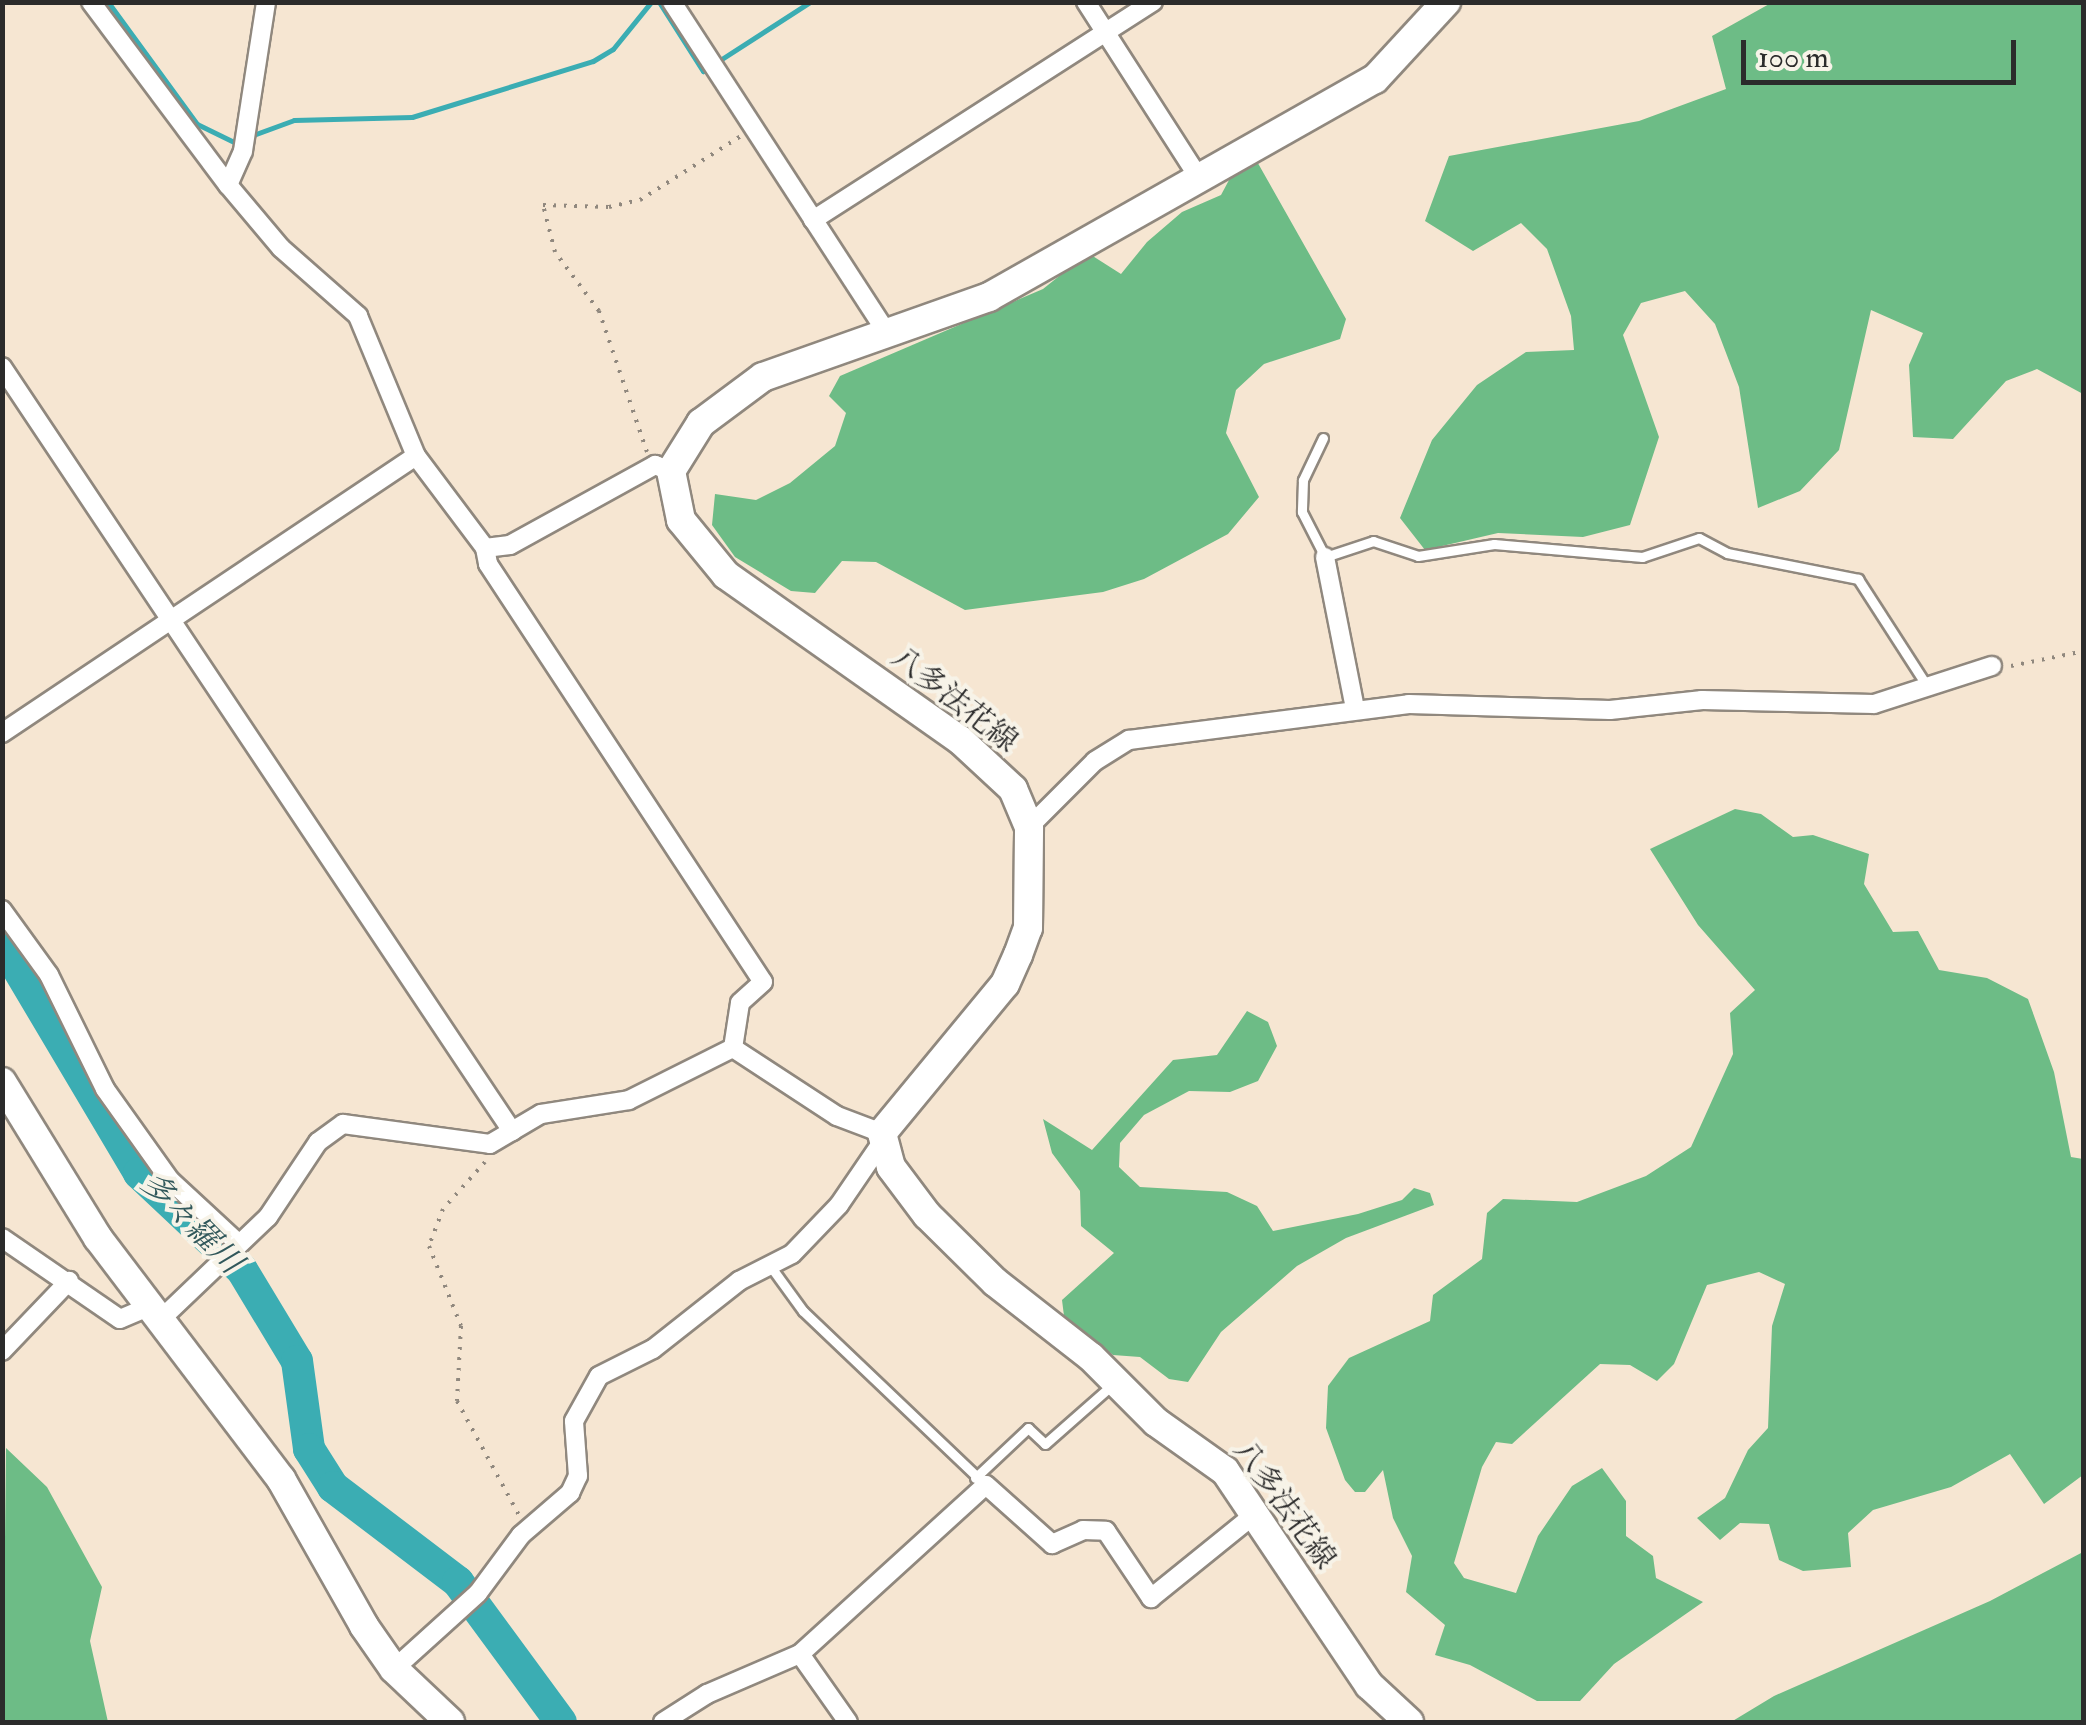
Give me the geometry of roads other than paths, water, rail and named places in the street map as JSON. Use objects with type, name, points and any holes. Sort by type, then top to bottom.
[{"type":"main road","points":[[663,468],[702,423],[763,377],[885,330],[989,297],[1375,79],[1446,2]]},
{"type":"main road","name":"八多法花線","points":[[663,468],[681,520],[726,574],[960,740],[1013,790],[1029,826],[1028,928],[1005,984],[882,1137],[892,1167],[927,1214],[1156,1422],[1205,1451],[1254,1514],[1369,1684],[1408,1722]]},
{"type":"main road","points":[[2,1082],[154,1314],[281,1479],[394,1668],[450,1722]]},
{"type":"street","points":[[91,2],[228,185],[281,248],[358,316],[416,456],[485,548],[488,564],[763,982],[740,1003],[733,1048]]},
{"type":"street","points":[[228,185],[246,132],[266,2]]},
{"type":"street","points":[[672,2],[885,330]]},
{"type":"street","points":[[1086,2],[1199,178]]},
{"type":"street","points":[[814,220],[1153,2]]},
{"type":"street","points":[[2,367],[512,1131]]},
{"type":"street","points":[[2,732],[416,456]]},
{"type":"street","points":[[485,548],[510,545],[663,468]]},
{"type":"street","points":[[1325,558],[1354,709]]},
{"type":"street","points":[[1029,826],[1044,819],[1095,761],[1129,740],[1409,704],[1610,710],[1702,700],[1874,704],[1925,683],[1976,676],[1992,666]]},
{"type":"street","points":[[2,910],[48,975],[104,1090],[170,1180],[230,1250]]},
{"type":"street","points":[[2,1238],[120,1319],[154,1314],[284,1199],[318,1142],[343,1124],[490,1144],[541,1114],[629,1100],[733,1048]]},
{"type":"street","points":[[394,1668],[478,1592],[531,1525],[570,1493],[578,1476],[574,1421],[599,1376],[653,1349],[739,1281],[771,1267],[839,1204],[882,1137],[837,1116],[733,1048]]},
{"type":"street","points":[[2,1351],[68,1281]]},
{"type":"street","points":[[664,1722],[708,1694],[800,1654],[980,1482],[1052,1544],[1083,1530],[1106,1530],[1151,1598],[1254,1514]]},
{"type":"street","points":[[800,1654],[848,1722]]},
{"type":"lane","points":[[1322,438],[1303,480],[1302,512],[1325,558],[1373,541],[1418,556],[1494,544],[1642,557],[1699,538],[1726,553],[1858,579],[1925,683]]},
{"type":"lane","points":[[771,1267],[803,1311],[980,1482],[1028,1428],[1044,1444],[1115,1382]]},
{"type":"waterway","points":[[108,2],[197,124],[234,142],[294,120],[412,117],[593,61],[613,49],[651,2]]},
{"type":"waterway","points":[[659,2],[703,71],[810,2]]},
{"type":"waterway","name":"多々羅川","points":[[2,942],[139,1173],[242,1270],[297,1361],[309,1449],[333,1487],[458,1582],[561,1722]]}]
